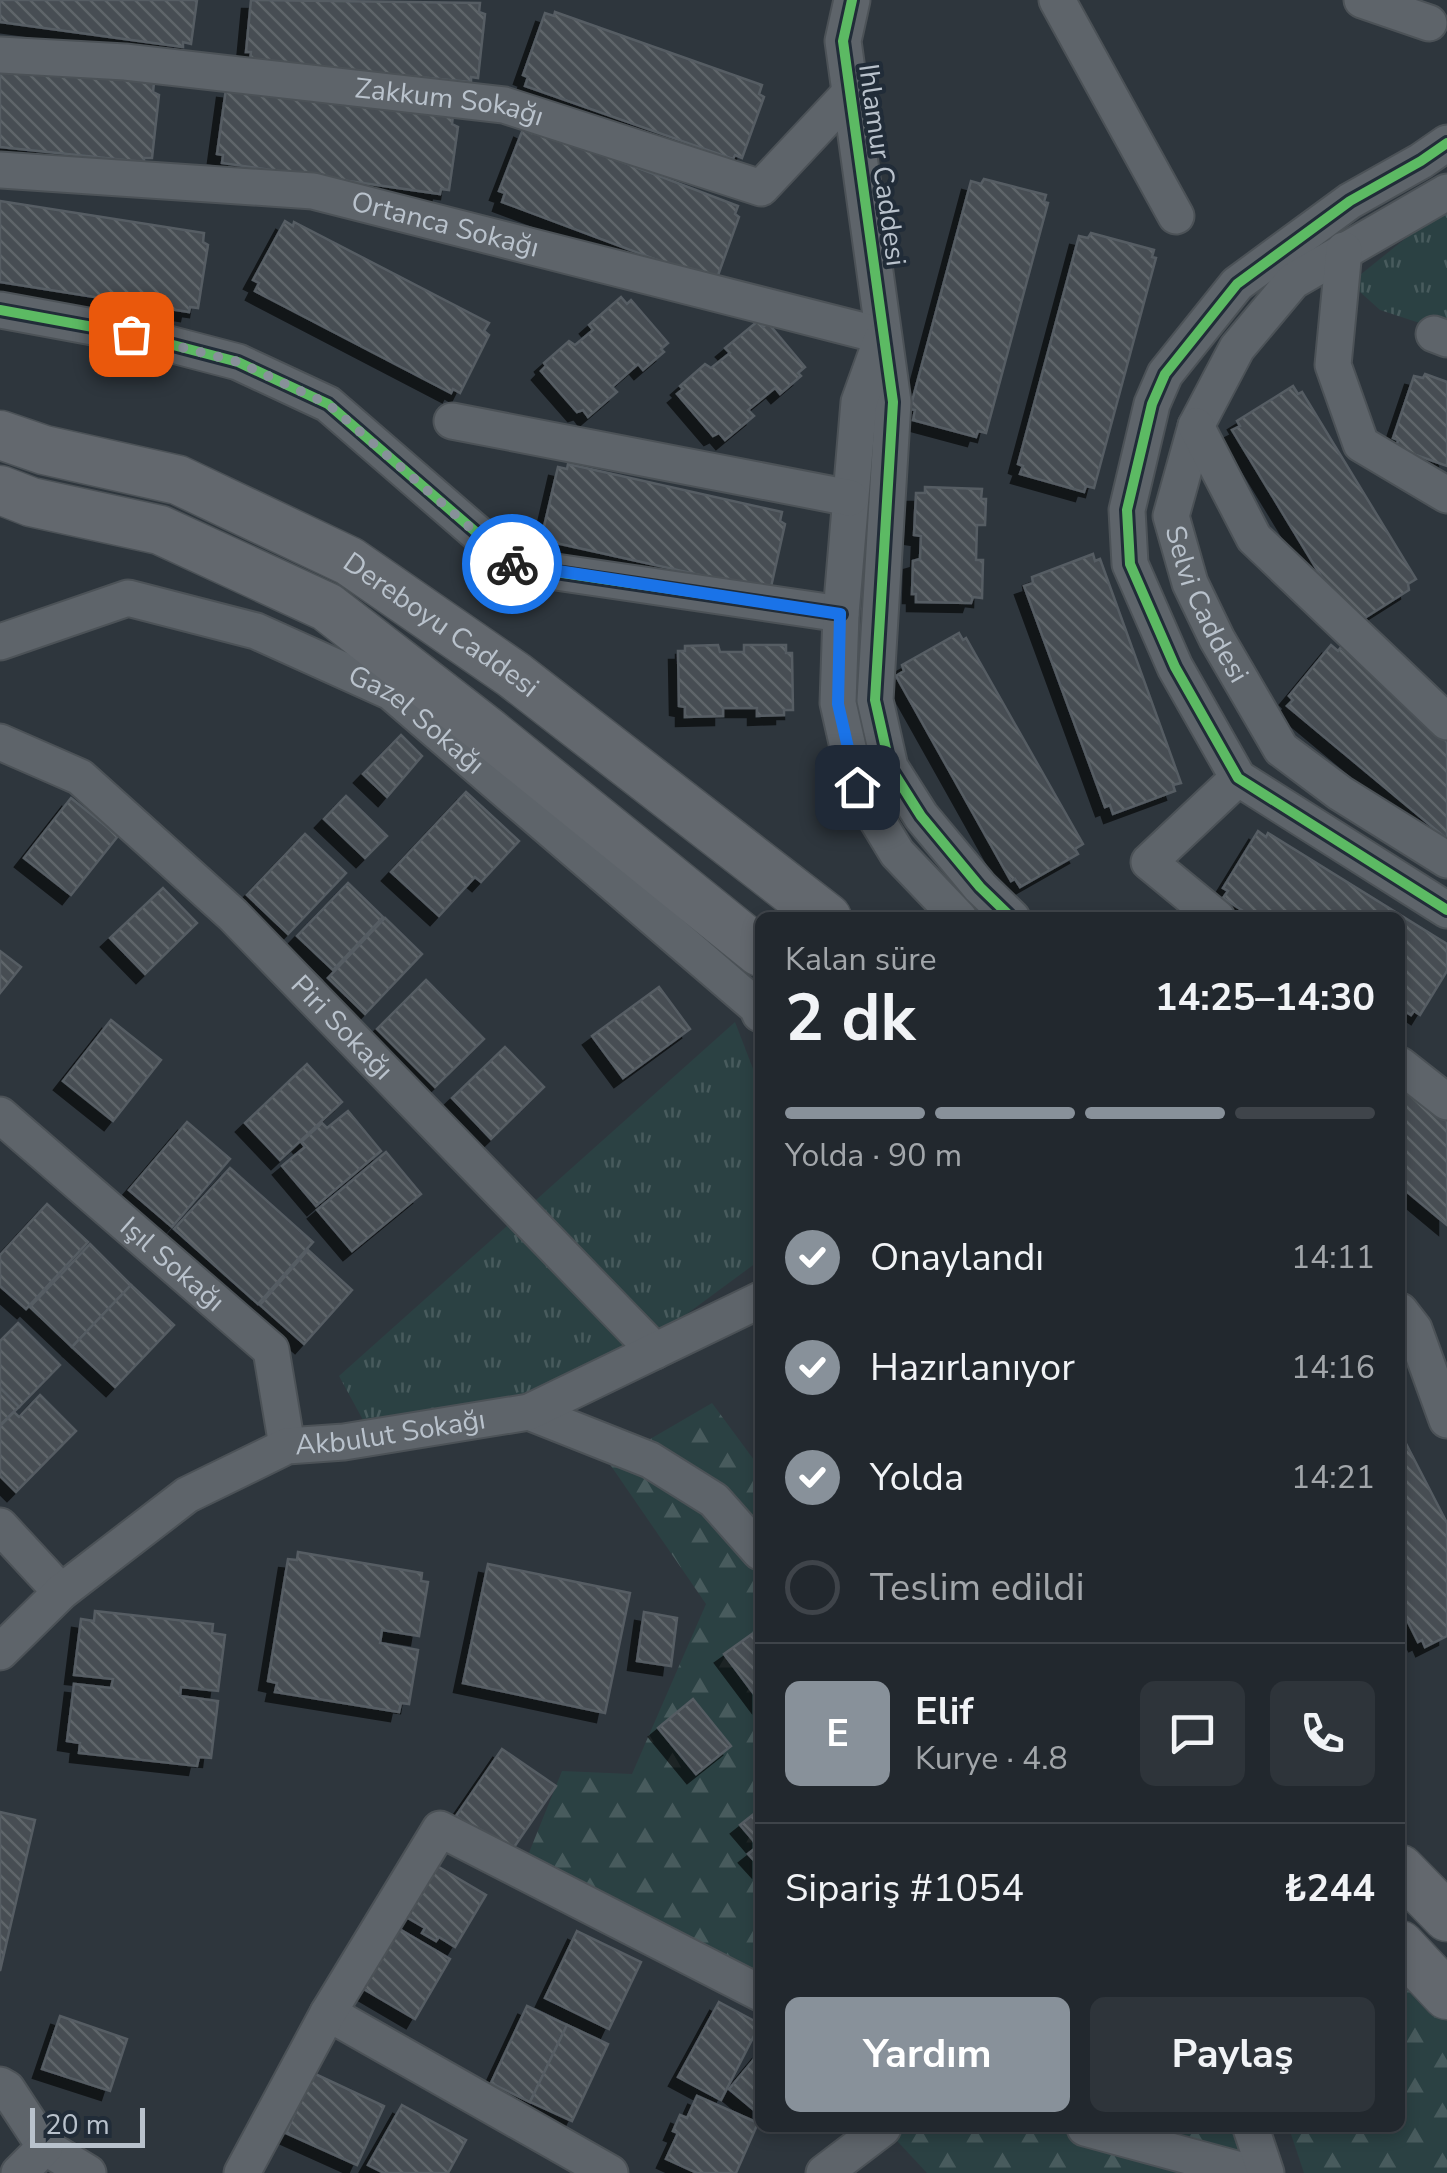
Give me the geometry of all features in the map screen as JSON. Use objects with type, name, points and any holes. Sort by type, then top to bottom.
[{"type":"main road","name":"Dereboyu Caddesi","points":[[0,434],[44,450],[178,480],[349,560],[514,674],[818,912]]},
{"type":"main road","name":"Dereboyu Caddesi","points":[[0,490],[31,502],[160,530],[327,607],[547,778],[755,948]]},
{"type":"main road","points":[[1405,1875],[1447,1917]]},
{"type":"main road","points":[[1405,1950],[1447,1995]]},
{"type":"street","name":"Ihlamur Caddesi","points":[[852,0],[843,41],[882,336],[859,402],[840,614],[838,704],[857,787],[897,853],[953,912]]},
{"type":"street","points":[[1057,0],[1176,216]]},
{"type":"street","points":[[1362,0],[1429,22]]},
{"type":"street","name":"Zakkum Sokağı","points":[[0,55],[126,62],[504,105],[761,188],[850,94]]},
{"type":"street","points":[[1447,143],[1421,162],[1350,200],[1237,284],[1165,374],[1152,404],[1126,510],[1130,564],[1175,667],[1238,778],[1447,910]]},
{"type":"street","name":"Ortanca Sokağı","points":[[0,170],[313,191],[882,336]]},
{"type":"street","name":"Selvi Caddesi","points":[[1447,192],[1292,281],[1237,348],[1196,426],[1171,516],[1190,583],[1256,710],[1281,749],[1340,793],[1447,860]]},
{"type":"street","points":[[1344,250],[1333,365],[1361,444],[1447,495]]},
{"type":"street","points":[[0,310],[131,334],[238,362],[328,404],[515,566],[840,614]]},
{"type":"street","points":[[882,336],[893,402],[875,700],[890,767],[921,816],[980,888],[1006,912]]},
{"type":"street","points":[[452,422],[850,498]]},
{"type":"street","points":[[1196,426],[1254,538],[1447,722]]},
{"type":"street","name":"Gazel Sokağı","points":[[0,642],[128,598],[256,631],[391,692],[755,1005]]},
{"type":"street","name":"Piri Sokağı","points":[[0,742],[80,777],[233,916],[654,1351]]},
{"type":"street","points":[[1210,912],[1149,862],[1238,778]]},
{"type":"street","points":[[1405,1068],[1447,1102]]},
{"type":"street","name":"Işıl Sokağı","points":[[0,1115],[271,1350],[287,1446]]},
{"type":"street","name":"Akbulut Sokağı","points":[[0,1652],[62,1592],[187,1496],[287,1446],[344,1442],[529,1412],[755,1302]]},
{"type":"street","points":[[1405,1317],[1414,1329],[1447,1420]]},
{"type":"street","points":[[529,1412],[650,1460],[714,1500],[755,1546]]},
{"type":"street","points":[[0,1526],[62,1592]]},
{"type":"street","points":[[242,2173],[328,2013],[440,1829],[755,1990]]},
{"type":"street","points":[[328,2013],[610,2173]]},
{"type":"street","points":[[0,2086],[7,2089],[46,2147],[88,2173]]},
{"type":"street","points":[[824,2173],[878,2132]]},
{"type":"street","points":[[1112,2132],[1140,2136],[1251,2173]]},
{"type":"street","points":[[1252,2132],[1266,2173]]},
{"type":"street","points":[[19,2173],[46,2147]]},
{"type":"green space","points":[[1447,205],[1447,332],[1380,310],[1350,283]]},
{"type":"green space","points":[[735,1022],[755,1074],[755,1264],[600,1378],[369,1431],[339,1376]]},
{"type":"green space","points":[[712,1403],[755,1461],[755,2012],[687,1951],[522,1870],[562,1771],[632,1774],[706,1604],[609,1463]]},
{"type":"green space","points":[[1405,1971],[1447,2009],[1447,2173],[1304,2173],[1290,2132],[1405,2132]]},
{"type":"green space","points":[[889,2132],[1248,2132],[1263,2173],[927,2173]]},
{"type":"building","points":[[0,0],[197,0],[191,44],[183,42],[183,47],[0,22]]},
{"type":"building","points":[[251,0],[480,3],[479,12],[485,14],[478,78],[471,77],[471,82],[250,61],[251,52],[246,52]]},
{"type":"building","points":[[555,12],[762,85],[759,94],[764,97],[742,158],[735,155],[733,159],[525,86],[528,77],[523,75],[545,13],[554,16]]},
{"type":"building","points":[[0,67],[154,83],[153,92],[159,95],[152,158],[144,158],[144,162],[0,147]]},
{"type":"building","points":[[226,89],[453,115],[452,124],[458,127],[449,190],[441,189],[440,194],[222,163],[223,155],[217,154]]},
{"type":"building","points":[[533,128],[738,206],[735,214],[739,217],[717,278],[708,279],[502,202],[505,193],[499,191],[523,129],[531,133]]},
{"type":"building","points":[[984,179],[1046,195],[1044,202],[1048,203],[986,433],[978,431],[976,437],[913,420],[915,410],[910,409],[971,181],[981,184]]},
{"type":"building","points":[[0,201],[204,233],[203,242],[208,245],[198,308],[190,307],[189,312],[0,282]]},
{"type":"building","points":[[285,221],[293,226],[294,222],[489,323],[484,331],[489,335],[460,393],[453,389],[451,393],[255,291],[259,283],[253,280]]},
{"type":"building","points":[[1091,233],[1154,250],[1152,257],[1156,258],[1094,488],[1086,486],[1084,492],[1020,474],[1023,466],[1018,464],[1079,236],[1088,238]]},
{"type":"building","points":[[621,297],[627,304],[631,300],[668,343],[661,349],[664,352],[643,370],[638,364],[612,387],[617,392],[588,417],[583,410],[577,412],[541,371],[544,363],[569,341],[575,345],[593,330],[589,325]]},
{"type":"building","points":[[758,321],[763,327],[768,323],[805,367],[798,373],[801,376],[780,394],[775,388],[748,410],[754,416],[725,440],[719,433],[713,436],[677,394],[683,389],[680,386],[705,364],[711,368],[730,353],[725,348]]},
{"type":"building","points":[[1425,374],[1447,382],[1447,466],[1396,448],[1398,440],[1393,438],[1414,376],[1423,378]]},
{"type":"building","points":[[1293,386],[1298,394],[1302,392],[1416,579],[1408,584],[1409,590],[1355,624],[1347,619],[1232,430],[1240,426],[1237,421]]},
{"type":"building","points":[[568,464],[782,512],[780,521],[785,524],[771,587],[763,589],[547,541],[549,533],[543,531],[558,467],[567,469]]},
{"type":"building","points":[[925,487],[982,489],[981,499],[986,499],[985,525],[977,525],[976,560],[983,560],[982,598],[973,597],[971,603],[916,602],[916,594],[912,594],[913,561],[920,559],[921,536],[914,535],[916,493],[925,493]]},
{"type":"building","points":[[1093,554],[1095,561],[1100,559],[1181,783],[1173,785],[1175,791],[1113,814],[1110,805],[1105,807],[1024,586],[1033,583],[1032,577]]},
{"type":"building","points":[[959,633],[963,640],[966,638],[1083,844],[1075,849],[1078,854],[1020,887],[1015,879],[1011,881],[896,676],[904,671],[902,665]]},
{"type":"building","points":[[718,645],[720,652],[744,652],[744,645],[786,645],[786,653],[792,653],[793,710],[784,710],[784,715],[757,716],[757,708],[723,708],[723,716],[685,717],[685,707],[679,706],[678,651],[685,651],[685,646]]},
{"type":"building","points":[[1331,645],[1338,651],[1341,647],[1447,735],[1447,839],[1287,706],[1293,700],[1289,696]]},
{"type":"building","points":[[401,735],[422,756],[387,797],[363,774]]},
{"type":"building","points":[[466,792],[519,841],[481,882],[475,877],[439,916],[391,872]]},
{"type":"building","points":[[346,796],[387,836],[365,858],[324,819]]},
{"type":"building","points":[[71,798],[118,836],[71,895],[24,858]]},
{"type":"building","points":[[1258,831],[1266,837],[1268,833],[1395,912],[1245,912],[1223,898],[1228,891],[1223,888]]},
{"type":"building","points":[[305,834],[346,873],[288,934],[247,895]]},
{"type":"building","points":[[348,883],[383,917],[333,970],[297,936]]},
{"type":"building","points":[[163,888],[197,923],[145,974],[110,938]]},
{"type":"building","points":[[385,918],[422,954],[365,1014],[328,978]]},
{"type":"building","points":[[1405,918],[1447,944],[1447,971],[1420,1015],[1414,1011],[1411,1015],[1405,1011]]},
{"type":"building","points":[[0,951],[21,967],[0,993]]},
{"type":"building","points":[[426,980],[484,1039],[435,1087],[377,1029]]},
{"type":"building","points":[[659,987],[690,1029],[623,1078],[592,1036]]},
{"type":"building","points":[[111,1020],[161,1060],[113,1121],[63,1081]]},
{"type":"building","points":[[505,1047],[544,1087],[491,1139],[452,1098]]},
{"type":"building","points":[[307,1064],[342,1102],[280,1160],[245,1123]]},
{"type":"building","points":[[1405,1086],[1447,1121],[1447,1225],[1405,1190]]},
{"type":"building","points":[[348,1111],[381,1151],[316,1206],[282,1166],[305,1147],[301,1142],[322,1123],[327,1128]]},
{"type":"building","points":[[187,1122],[230,1159],[172,1227],[129,1190]]},
{"type":"building","points":[[386,1152],[421,1194],[352,1251],[317,1210]]},
{"type":"building","points":[[230,1168],[313,1242],[258,1304],[174,1229]]},
{"type":"building","points":[[47,1204],[88,1242],[26,1309],[0,1286],[0,1255]]},
{"type":"building","points":[[90,1244],[131,1285],[72,1347],[30,1307]]},
{"type":"building","points":[[308,1250],[352,1290],[304,1344],[260,1305]]},
{"type":"building","points":[[131,1285],[174,1325],[115,1387],[72,1347]]},
{"type":"building","points":[[18,1323],[60,1365],[19,1407],[0,1388],[0,1341]]},
{"type":"building","points":[[0,1388],[19,1407],[0,1425]]},
{"type":"building","points":[[40,1395],[76,1431],[16,1492],[0,1476],[0,1426],[14,1412],[19,1417]]},
{"type":"building","points":[[1405,1442],[1447,1523],[1447,1636],[1425,1647],[1422,1640],[1418,1642],[1405,1616]]},
{"type":"building","points":[[298,1552],[422,1573],[421,1581],[428,1582],[419,1636],[382,1630],[380,1643],[418,1650],[409,1704],[401,1703],[399,1712],[275,1692],[277,1683],[268,1681],[288,1559],[297,1560]]},
{"type":"building","points":[[488,1564],[630,1593],[605,1713],[463,1683]]},
{"type":"building","points":[[95,1611],[213,1624],[212,1633],[225,1635],[218,1691],[181,1687],[180,1696],[218,1701],[211,1758],[199,1757],[197,1766],[79,1753],[80,1743],[67,1741],[74,1684],[111,1688],[113,1679],[74,1675],[81,1619],[94,1621]]},
{"type":"building","points":[[644,1612],[677,1618],[671,1666],[637,1661]]},
{"type":"building","points":[[752,1634],[755,1695],[724,1654]]},
{"type":"building","points":[[693,1699],[731,1746],[696,1774],[658,1728]]},
{"type":"building","points":[[502,1749],[556,1786],[510,1853],[456,1816]]},
{"type":"building","points":[[0,1812],[35,1820],[0,1971]]},
{"type":"building","points":[[755,1813],[755,1842],[740,1825]]},
{"type":"building","points":[[427,1860],[486,1895],[455,1947],[422,1933],[425,1928],[396,1911]]},
{"type":"building","points":[[391,1924],[450,1959],[415,2019],[357,1985]]},
{"type":"building","points":[[577,1931],[641,1962],[609,2029],[545,1998]]},
{"type":"building","points":[[719,2002],[755,2021],[755,2034],[721,2100],[678,2077]]},
{"type":"building","points":[[527,2006],[567,2025],[530,2102],[491,2083]]},
{"type":"building","points":[[60,2016],[127,2039],[110,2091],[42,2069]]},
{"type":"building","points":[[567,2025],[608,2044],[572,2121],[530,2102]]},
{"type":"building","points":[[755,2058],[755,2111],[729,2089]]},
{"type":"building","points":[[313,2073],[384,2106],[357,2165],[286,2133]]},
{"type":"building","points":[[697,2096],[755,2122],[736,2173],[697,2173],[666,2159],[678,2133],[673,2131],[680,2115],[687,2118]]},
{"type":"building","points":[[402,2105],[466,2140],[448,2173],[384,2173],[368,2165]]},
{"type":"cycle path","points":[[852,0],[843,41],[893,402],[875,700],[890,767],[921,816],[1006,912]]},
{"type":"cycle path","points":[[1447,143],[1350,201],[1237,284],[1165,374],[1152,404],[1127,510],[1130,564],[1175,667],[1238,778],[1447,910]]},
{"type":"cycle path","points":[[0,310],[131,334],[238,362],[328,404],[515,566],[841,614]]},
{"type":"way so far","points":[[131,334],[238,362],[328,404],[512,564]]},
{"type":"route","points":[[512,564],[840,614],[838,704],[857,787]]}]
